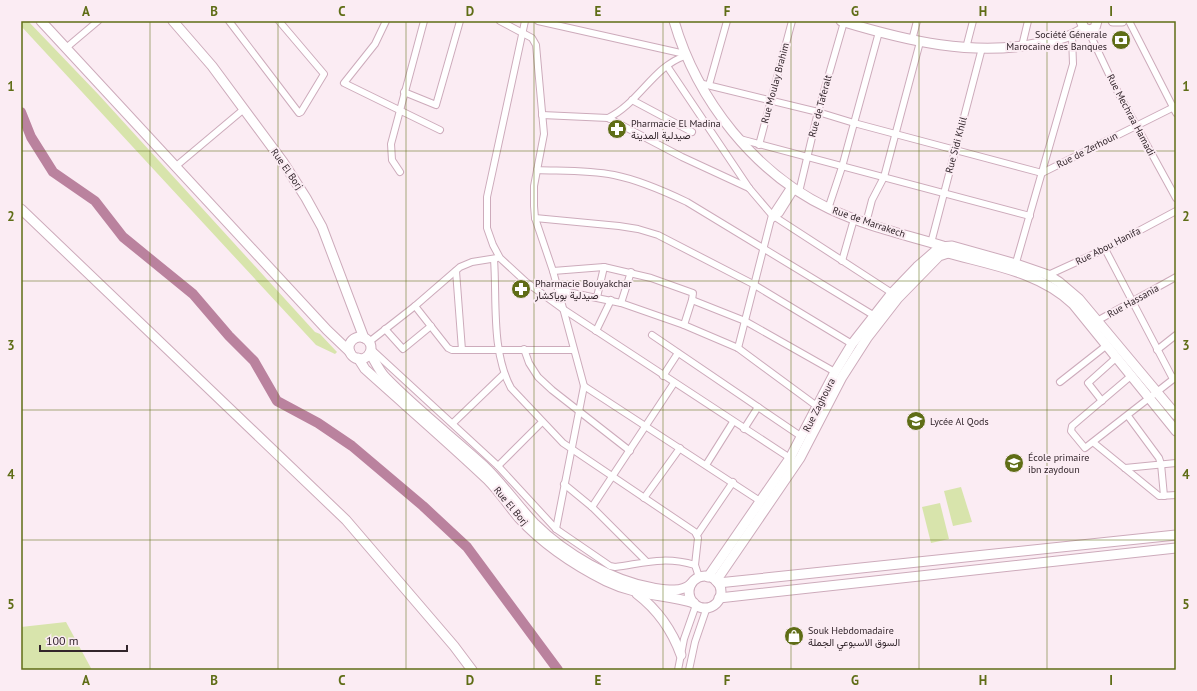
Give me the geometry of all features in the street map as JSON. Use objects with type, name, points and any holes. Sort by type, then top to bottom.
[{"type":"main road","points":[[40,21],[327,330],[350,352],[358,358],[365,357],[368,345],[354,339],[349,344],[350,352]]},
{"type":"main road","name":"Rue El Borj","points":[[173,21],[212,66],[244,109],[292,177],[322,227],[368,345],[386,378],[484,466],[502,484],[535,523],[560,544],[600,570],[631,583],[653,588],[676,590],[687,588],[691,584]]},
{"type":"main road","name":"Rue de Marrakech","points":[[674,21],[685,55],[699,83],[722,118],[764,164],[795,189],[828,208],[854,219],[931,243],[946,250],[1048,275],[1070,290],[1094,322],[1158,392],[1176,415]]},
{"type":"main road","points":[[843,21],[866,24],[879,32],[916,41],[966,48],[982,48],[1022,46],[1072,36],[1084,26],[1095,28],[1097,21]]},
{"type":"main road","points":[[1113,21],[1120,21]]},
{"type":"main road","points":[[21,209],[346,520],[454,646],[472,670]]},
{"type":"main road","name":"Rue Zaghoura","points":[[710,579],[760,501],[790,458],[802,438],[835,372],[852,344],[873,315],[892,293],[935,250],[946,250]]},
{"type":"main road","name":"Rue Zaghoura","points":[[710,579],[800,458],[842,377],[867,338],[898,298],[946,250]]},
{"type":"main road","name":"Rue de Marrakech","points":[[1015,268],[1063,295],[1094,322],[1107,345],[1176,431]]},
{"type":"main road","name":"Rue El Borj","points":[[358,358],[365,369],[494,487],[519,517],[546,543],[594,575],[636,593],[676,599],[695,604]]},
{"type":"main road","points":[[710,579],[720,590],[719,598],[714,604],[707,607],[695,604],[689,594],[691,584],[710,579],[872,568],[1176,536]]},
{"type":"main road","points":[[719,598],[1176,548]]},
{"type":"main road","points":[[872,568],[874,580]]},
{"type":"main road","points":[[636,593],[656,610],[664,620],[681,655]]},
{"type":"street","points":[[66,48],[98,21]]},
{"type":"street","points":[[229,21],[299,114],[302,112],[324,74],[279,21]]},
{"type":"street","points":[[386,21],[375,44],[344,83],[440,130]]},
{"type":"street","points":[[400,172],[392,160],[390,152],[398,110],[424,21]]},
{"type":"street","points":[[404,92],[436,105],[460,21]]},
{"type":"street","points":[[500,21],[532,38],[536,45],[544,141],[533,196],[536,218],[553,270],[573,350],[584,386],[556,529]]},
{"type":"street","points":[[525,21],[487,197],[487,228],[497,258],[499,349],[504,374],[511,388],[542,422],[571,448],[691,529],[697,535]]},
{"type":"street","points":[[538,21],[685,55]]},
{"type":"street","points":[[709,85],[727,21]]},
{"type":"street","name":"Rue Moulay Brahim","points":[[759,144],[792,21]]},
{"type":"street","name":"Rue de Taferalt","points":[[795,189],[806,157],[843,21]]},
{"type":"street","points":[[866,223],[872,200],[884,177],[895,134],[916,41],[917,21]]},
{"type":"street","points":[[966,48],[973,21]]},
{"type":"street","points":[[1022,46],[1028,21]]},
{"type":"street","points":[[1129,21],[1175,109]]},
{"type":"street","name":"Rue Mechraa Hamadi","points":[[1084,26],[1114,85],[1176,198]]},
{"type":"street","points":[[828,208],[842,166],[879,32]]},
{"type":"street","points":[[1015,268],[1073,64],[1072,36]]},
{"type":"street","name":"Rue Sidi Khlil","points":[[931,243],[954,150],[982,48]]},
{"type":"street","points":[[608,118],[621,110],[667,66],[685,55]]},
{"type":"street","points":[[667,66],[750,188],[773,218],[892,293]]},
{"type":"street","points":[[699,83],[818,112],[1042,173]]},
{"type":"street","points":[[632,100],[692,132]]},
{"type":"street","points":[[175,167],[244,109]]},
{"type":"street","name":"Rue de Zerhoun","points":[[1042,173],[1137,125],[1175,109]]},
{"type":"street","points":[[542,115],[608,118],[682,157],[750,188]]},
{"type":"street","points":[[740,139],[1030,216]]},
{"type":"street","points":[[537,170],[588,172],[626,178],[687,202],[873,315]]},
{"type":"street","points":[[738,348],[753,284],[773,218],[795,189]]},
{"type":"street","name":"Rue Abou Hanifa","points":[[1040,281],[1048,275],[1105,249],[1176,211]]},
{"type":"street","points":[[536,218],[638,229],[658,235],[753,284],[852,344]]},
{"type":"street","points":[[842,261],[854,219]]},
{"type":"street","points":[[1105,249],[1157,350],[1175,378],[1094,443],[1085,448],[1071,429],[1132,375]]},
{"type":"street","points":[[497,258],[466,264],[385,329],[368,345],[498,466],[556,529],[610,566],[615,567],[646,561],[670,559],[695,565],[710,579]]},
{"type":"street","points":[[497,258],[526,282],[563,309],[790,458]]},
{"type":"street","points":[[553,270],[604,267],[631,272],[693,293],[684,324]]},
{"type":"street","points":[[597,297],[604,267]]},
{"type":"street","points":[[456,271],[462,350]]},
{"type":"street","points":[[622,303],[631,272]]},
{"type":"street","name":"Rue Hassania","points":[[1094,322],[1176,277]]},
{"type":"street","points":[[558,290],[622,303],[684,324],[738,348],[818,406]]},
{"type":"street","points":[[596,331],[611,300]]},
{"type":"street","points":[[692,300],[745,321],[835,372]]},
{"type":"street","points":[[415,306],[448,348],[452,350],[524,348],[573,350]]},
{"type":"street","points":[[385,329],[403,349],[431,326]]},
{"type":"street","points":[[652,335],[802,438]]},
{"type":"street","points":[[1157,350],[1176,335]]},
{"type":"street","points":[[1060,382],[1107,345]]},
{"type":"street","points":[[524,348],[529,363],[538,377],[578,412],[630,450]]},
{"type":"street","points":[[664,376],[678,353]]},
{"type":"street","points":[[1102,401],[1088,383],[1118,357]]},
{"type":"street","points":[[453,423],[504,374]]},
{"type":"street","points":[[592,507],[674,383]]},
{"type":"street","points":[[584,386],[760,501]]},
{"type":"street","points":[[744,429],[758,407]]},
{"type":"street","points":[[1128,416],[1157,455],[1161,464],[1164,496]]},
{"type":"street","points":[[498,466],[542,422]]},
{"type":"street","points":[[706,465],[733,422]]},
{"type":"street","points":[[1094,443],[1159,496],[1176,495]]},
{"type":"street","points":[[644,498],[680,448]]},
{"type":"street","points":[[1125,468],[1176,463]]},
{"type":"street","points":[[695,565],[698,551],[697,535],[733,482]]},
{"type":"street","points":[[564,484],[592,507],[646,561]]},
{"type":"street","points":[[678,670],[695,604]]},
{"type":"street","points":[[689,670],[695,642],[707,607]]},
{"type":"green space","points":[[21,21],[28,21],[98,94],[315,332],[320,334],[337,352],[335,354],[316,345],[21,26]]},
{"type":"green space","points":[[961,487],[972,522],[953,526],[944,491]]},
{"type":"green space","points":[[940,503],[949,539],[931,543],[922,507]]},
{"type":"green space","points":[[66,622],[92,670],[21,670],[21,627]]},
{"type":"waterway","points":[[21,112],[31,137],[53,172],[95,201],[123,237],[193,294],[229,336],[254,361],[277,401],[318,423],[352,446],[423,506],[467,547],[558,670]]},
{"type":"place","name":"Société Génerale Marocaine des Banques","points":[[1121,40]]},
{"type":"place","name":"Pharmacie El Madina صيدلية المدينة","points":[[617,129]]},
{"type":"place","name":"Pharmacie Bouyakchar صيدلية بوياكشار","points":[[521,289]]},
{"type":"place","name":"Lycée Al Qods","points":[[916,421]]},
{"type":"place","name":"École primaire ibn zaydoun","points":[[1014,463]]},
{"type":"place","name":"Souk Hebdomadaire السوق الاسبوعي الجملة","points":[[794,636]]}]
